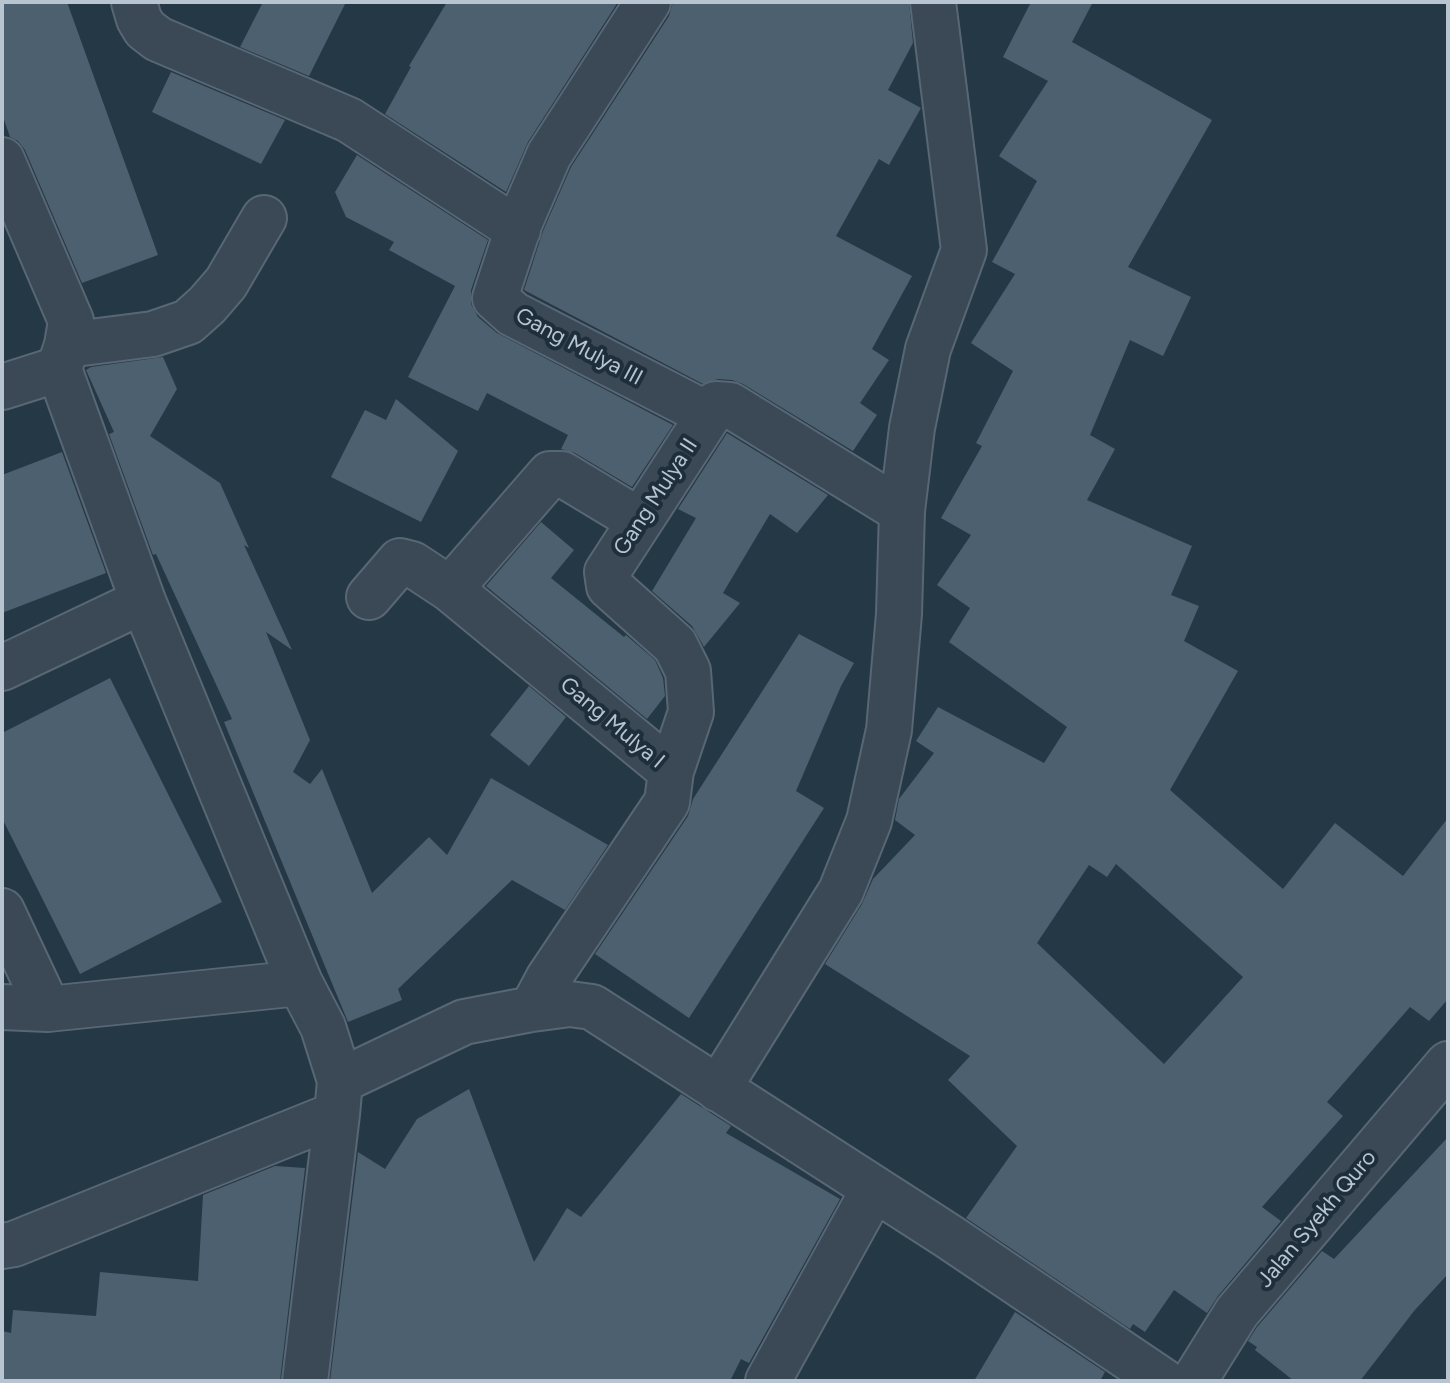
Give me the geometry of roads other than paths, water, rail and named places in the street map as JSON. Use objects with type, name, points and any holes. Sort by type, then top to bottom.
[{"type":"street","points":[[134,2],[145,29],[158,39],[349,120],[518,230]]},
{"type":"street","name":"Gang Mulya III","points":[[648,2],[549,155],[518,230],[495,298],[513,314],[709,415]]},
{"type":"street","points":[[718,1089],[841,891],[869,821],[889,730],[899,614],[902,511],[912,428],[928,349],[964,250],[933,2]]},
{"type":"street","points":[[2,160],[71,321],[63,357],[143,601],[300,983],[323,1027],[338,1098],[305,1381]]},
{"type":"street","points":[[2,387],[63,357],[188,322],[226,283],[264,218]]},
{"type":"street","name":"Gang Mulya II","points":[[671,771],[691,712],[688,671],[675,645],[609,586],[607,572],[716,404],[730,405],[902,511]]},
{"type":"street","points":[[450,589],[550,474],[562,474],[640,521]]},
{"type":"street","name":"Gang Mulya I","points":[[369,597],[400,561],[412,564],[450,589],[671,771],[667,802],[548,979],[532,1009]]},
{"type":"street","points":[[2,668],[143,601]]},
{"type":"street","points":[[2,911],[48,1009]]},
{"type":"street","points":[[2,1007],[48,1009],[300,983]]},
{"type":"street","points":[[2,1246],[14,1244],[338,1098],[464,1022],[570,1004],[592,1007],[948,1236],[1163,1381]]},
{"type":"street","name":"Jalan Syekh Quro","points":[[1194,1381],[1237,1312],[1448,1064]]},
{"type":"street","points":[[768,1381],[874,1189]]},
{"type":"street","points":[[735,1381],[740,1372],[756,1381]]}]
